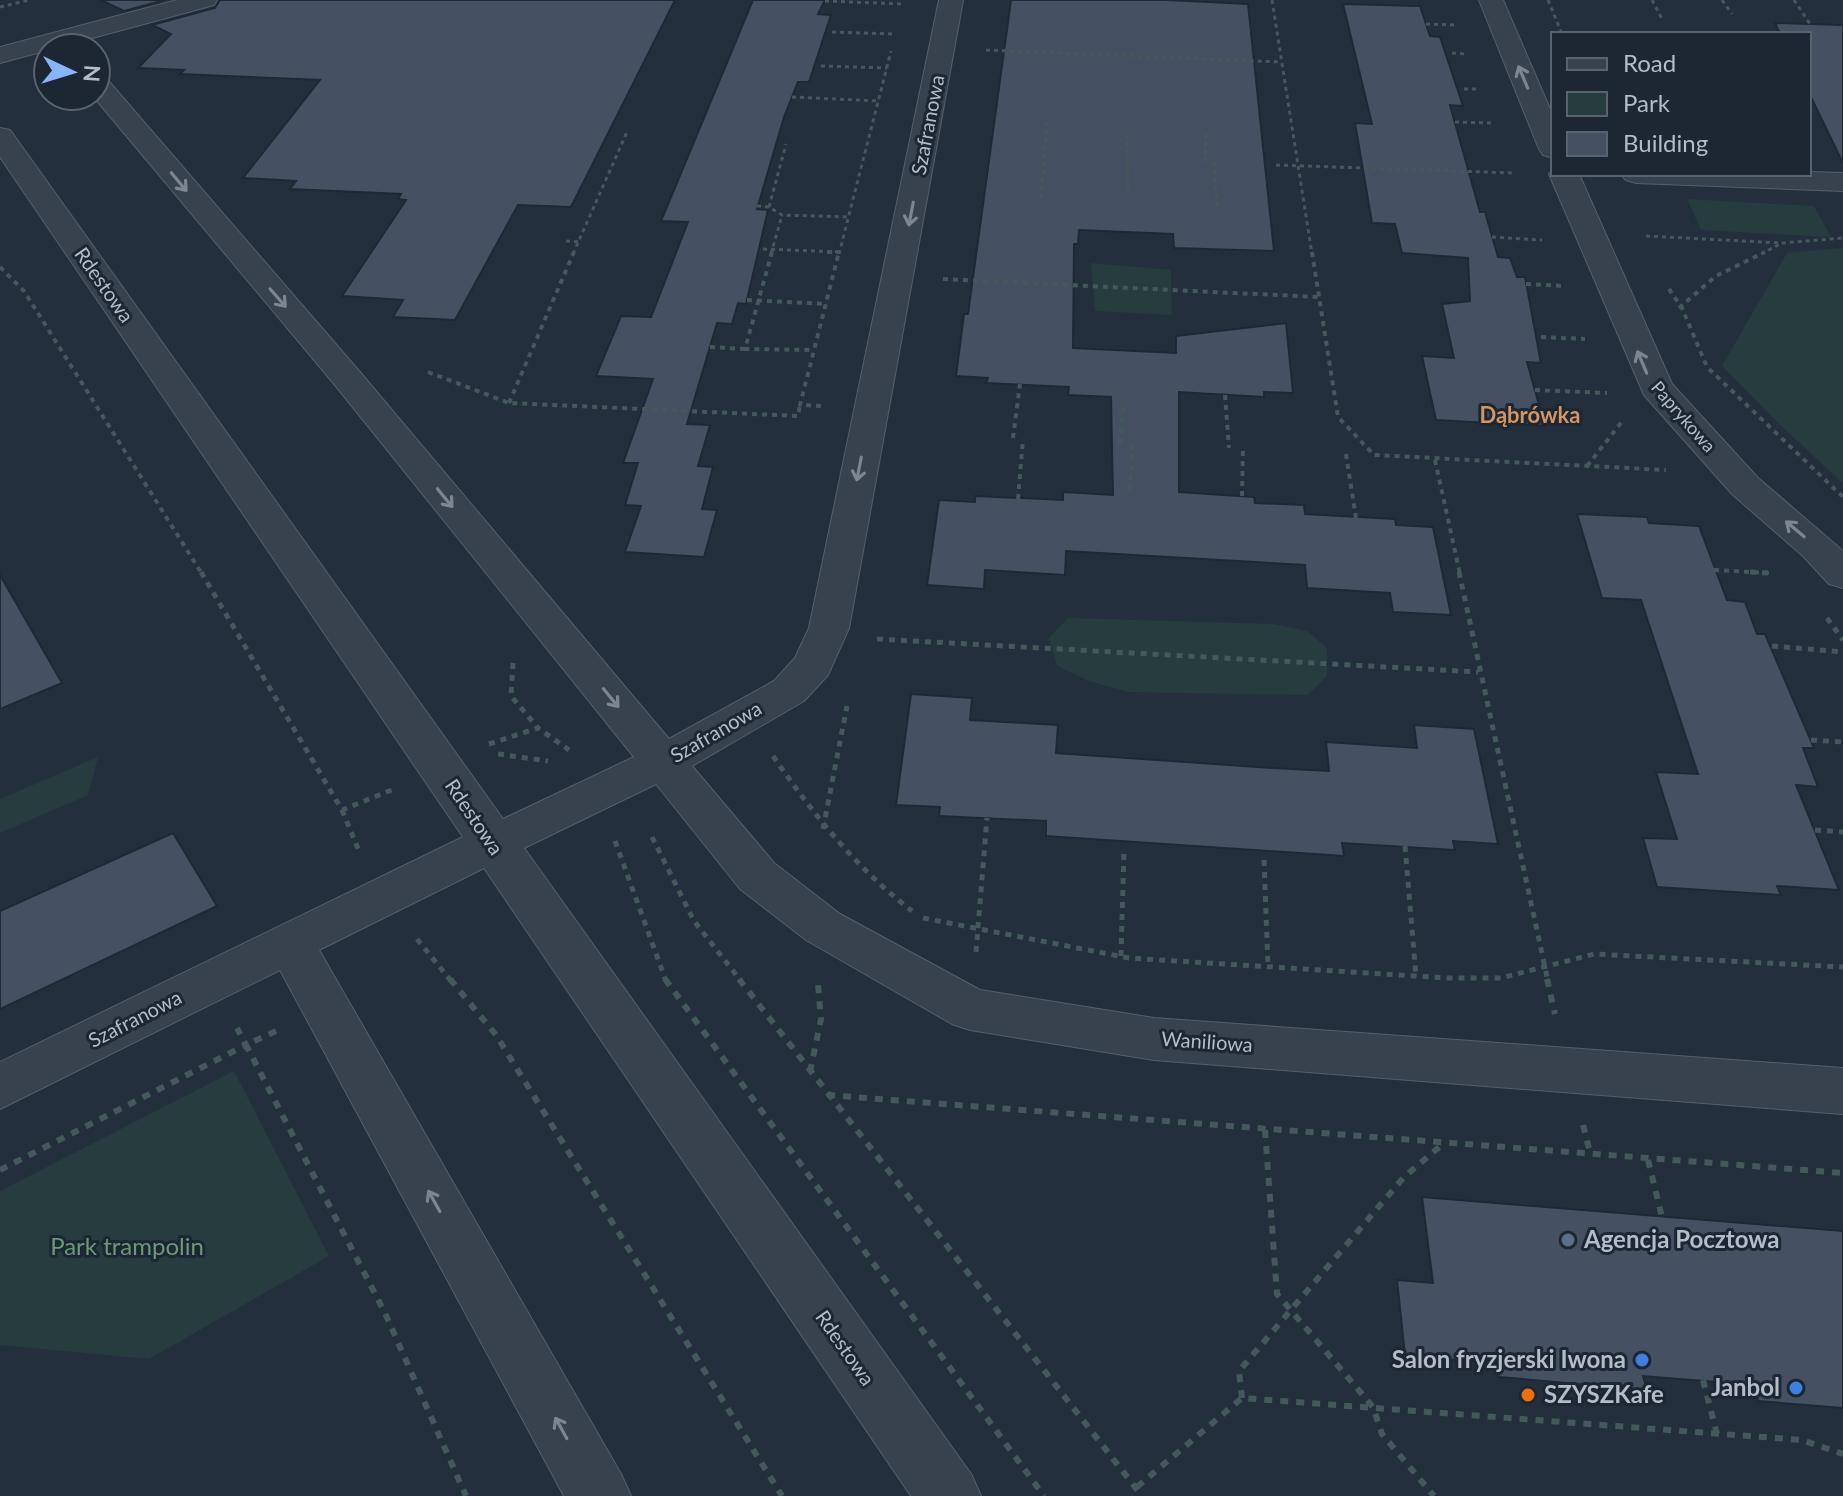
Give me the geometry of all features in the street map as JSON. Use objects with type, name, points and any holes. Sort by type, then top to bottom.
[{"type":"street","points":[[102,32],[205,0]]},
{"type":"street","name":"Szafranowa","points":[[0,1087],[289,942],[663,762],[789,691],[813,665],[829,628],[951,0]]},
{"type":"street","points":[[1491,0],[1551,144]]},
{"type":"street","points":[[0,55],[32,50]]},
{"type":"street","name":"Waniliowa","points":[[112,102],[347,378],[757,876],[823,927],[970,1009],[1154,1039],[1843,1091]]},
{"type":"street","name":"Rdestowa","points":[[0,136],[949,1496]]},
{"type":"street","name":"Paprykowa","points":[[1565,176],[1656,388],[1745,486],[1817,547],[1843,575]]},
{"type":"street","points":[[1688,176],[1843,182]]},
{"type":"street","points":[[289,942],[599,1496]]},
{"type":"path","points":[[0,7],[29,0]]},
{"type":"path","points":[[1272,0],[1338,417],[1374,455]]},
{"type":"path","points":[[1548,0],[1561,32]]},
{"type":"path","points":[[1652,0],[1662,19]]},
{"type":"path","points":[[1722,0],[1732,14]]},
{"type":"path","points":[[1794,0],[1810,24]]},
{"type":"path","points":[[825,1],[902,4]]},
{"type":"path","points":[[832,32],[895,34]]},
{"type":"path","points":[[981,50],[1281,62]]},
{"type":"path","points":[[821,66],[887,68]]},
{"type":"path","points":[[792,97],[879,101]]},
{"type":"path","points":[[1455,122],[1501,123]]},
{"type":"path","points":[[1041,198],[1047,123]]},
{"type":"path","points":[[1205,162],[1206,130]]},
{"type":"path","points":[[509,403],[558,284],[580,242],[627,132]]},
{"type":"path","points":[[1127,135],[1128,192]]},
{"type":"path","points":[[769,207],[786,144]]},
{"type":"path","points":[[1214,162],[1217,206]]},
{"type":"path","points":[[1276,165],[1519,173]]},
{"type":"path","points":[[757,206],[769,207],[782,215],[849,217]]},
{"type":"path","points":[[745,349],[782,215]]},
{"type":"path","points":[[1646,236],[1782,243],[1843,238]]},
{"type":"path","points":[[1492,237],[1548,240]]},
{"type":"path","points":[[566,241],[580,242]]},
{"type":"path","points":[[1782,243],[1716,276],[1682,308],[1707,367],[1843,497]]},
{"type":"path","points":[[763,249],[840,252]]},
{"type":"path","points":[[0,267],[24,291],[217,598],[342,810],[353,842],[426,952],[496,1035],[782,1496]]},
{"type":"path","points":[[937,279],[1318,297]]},
{"type":"path","points":[[1526,284],[1566,286]]},
{"type":"path","points":[[747,300],[827,304]]},
{"type":"path","points":[[1541,337],[1586,339]]},
{"type":"path","points":[[710,347],[814,350]]},
{"type":"path","points":[[428,372],[439,379],[509,403],[798,416],[800,405]]},
{"type":"path","points":[[1013,438],[1020,384]]},
{"type":"path","points":[[1535,390],[1609,393]]},
{"type":"path","points":[[1225,395],[1229,448]]},
{"type":"path","points":[[1120,443],[1124,402]]},
{"type":"path","points":[[1587,466],[1632,409]]},
{"type":"path","points":[[1018,499],[1023,439]]},
{"type":"path","points":[[1130,490],[1133,444]]},
{"type":"path","points":[[1242,496],[1243,449]]},
{"type":"path","points":[[1346,454],[1356,518]]},
{"type":"path","points":[[1362,454],[1673,470]]},
{"type":"path","points":[[1435,460],[1543,966],[1591,1156]]},
{"type":"path","points":[[1714,570],[1778,574]]},
{"type":"path","points":[[876,639],[1478,672]]},
{"type":"path","points":[[1772,646],[1843,652]]},
{"type":"path","points":[[823,829],[849,697]]},
{"type":"path","points":[[746,716],[823,829],[867,878],[920,918],[1121,956],[1416,976],[1501,978],[1594,954],[1843,967]]},
{"type":"path","points":[[485,747],[494,741],[538,728],[580,758]]},
{"type":"path","points":[[1811,740],[1843,742]]},
{"type":"path","points":[[492,754],[556,762]]},
{"type":"path","points":[[342,810],[404,785]]},
{"type":"path","points":[[970,1009],[987,818]]},
{"type":"path","points":[[1815,830],[1843,832]]},
{"type":"path","points":[[650,832],[694,921],[1142,1496]]},
{"type":"path","points":[[614,836],[665,980],[1044,1496]]},
{"type":"path","points":[[1405,846],[1416,976]]},
{"type":"path","points":[[1121,956],[1124,850]]},
{"type":"path","points":[[1264,860],[1268,966]]},
{"type":"path","points":[[0,1170],[325,1008]]},
{"type":"path","points":[[246,1045],[385,1313],[466,1496]]},
{"type":"path","points":[[827,1095],[1843,1173]]},
{"type":"path","points":[[1265,1130],[1277,1294],[1373,1407],[1382,1434],[1434,1496]]},
{"type":"path","points":[[1242,1398],[1239,1371],[1404,1177],[1444,1142]]},
{"type":"path","points":[[1648,1160],[1662,1217]]},
{"type":"path","points":[[1703,1380],[1717,1434]]},
{"type":"path","points":[[1136,1488],[1242,1398],[1802,1440],[1843,1454]]},
{"type":"green space","points":[[1687,199],[1814,206],[1831,237],[1701,230]]},
{"type":"green space","points":[[1843,248],[1843,483],[1722,366],[1787,253]]},
{"type":"green space","points":[[1091,263],[1171,270],[1172,315],[1095,311]]},
{"type":"green space","points":[[1068,618],[1273,624],[1307,631],[1327,648],[1327,676],[1308,695],[1128,692],[1089,681],[1057,666],[1049,638]]},
{"type":"green space","points":[[98,757],[88,795],[0,833],[0,799]]},
{"type":"green space","name":"Park trampolin","points":[[234,1071],[329,1256],[149,1359],[0,1345],[0,1191]]},
{"type":"building","points":[[101,0],[165,0],[124,11]]},
{"type":"building","points":[[220,0],[675,0],[571,207],[518,205],[455,320],[393,317],[403,300],[342,296],[406,200],[398,199],[401,194],[290,189],[296,181],[243,178],[320,80],[180,74],[184,70],[138,68],[171,34],[152,25],[215,8]]},
{"type":"building","points":[[753,0],[825,0],[818,14],[831,15],[809,82],[798,82],[784,117],[757,209],[768,210],[746,304],[738,303],[732,324],[717,323],[687,424],[710,425],[698,466],[713,467],[702,509],[717,510],[704,557],[625,552],[641,506],[625,505],[638,463],[623,463],[653,379],[596,376],[621,316],[651,317],[688,222],[661,221]]},
{"type":"building","points":[[1011,0],[1167,0],[1248,4],[1274,251],[1174,248],[1173,234],[1079,230],[1078,244],[1074,244],[1073,348],[1176,353],[1176,336],[1286,323],[1293,393],[1264,392],[1264,397],[1179,392],[1179,492],[1254,497],[1255,503],[1304,505],[1305,514],[1395,519],[1396,525],[1433,527],[1451,615],[1393,612],[1390,593],[1307,588],[1305,565],[1066,551],[1065,575],[985,570],[984,589],[927,585],[939,500],[975,502],[975,496],[1063,500],[1063,492],[1113,495],[1111,397],[1068,395],[1069,387],[986,383],[988,378],[956,376],[964,314],[968,314]]},
{"type":"building","points":[[1343,4],[1420,6],[1430,36],[1440,37],[1463,106],[1450,105],[1480,212],[1485,212],[1498,257],[1510,258],[1517,277],[1525,277],[1541,363],[1527,362],[1545,426],[1436,420],[1422,356],[1454,358],[1442,304],[1470,301],[1468,258],[1402,253],[1395,224],[1372,223],[1355,123],[1372,124]]},
{"type":"building","points":[[1775,23],[1843,25],[1843,163],[1811,97],[1811,32],[1779,32]]},
{"type":"building","points":[[1577,514],[1647,517],[1649,523],[1699,526],[1727,600],[1745,602],[1757,634],[1765,634],[1814,748],[1803,748],[1818,787],[1796,785],[1839,890],[1777,886],[1781,895],[1657,887],[1643,838],[1677,839],[1656,772],[1698,774],[1641,600],[1602,598]]},
{"type":"building","points":[[0,575],[62,683],[0,709]]},
{"type":"building","points":[[911,694],[972,698],[970,720],[1058,725],[1056,753],[1272,768],[1329,771],[1326,742],[1417,748],[1414,725],[1474,729],[1498,844],[1453,841],[1455,850],[1342,843],[1344,856],[1046,836],[1046,821],[939,816],[940,807],[896,805]]},
{"type":"building","points":[[173,833],[217,906],[0,1009],[0,911]]},
{"type":"building","points":[[1422,1197],[1843,1231],[1843,1408],[1758,1401],[1754,1385],[1643,1376],[1647,1390],[1499,1377],[1496,1364],[1405,1355],[1397,1280],[1433,1283]]},
{"type":"place","name":"Agencja Pocztowa","points":[[1568,1240]]},
{"type":"place","name":"Salon fryzjerski Iwona","points":[[1642,1360]]},
{"type":"place","name":"Janbol","points":[[1796,1388]]},
{"type":"place","name":"SZYSZKafe","points":[[1528,1395]]},
{"type":"district","name":"Dąbrówka","points":[[1530,415]]}]
